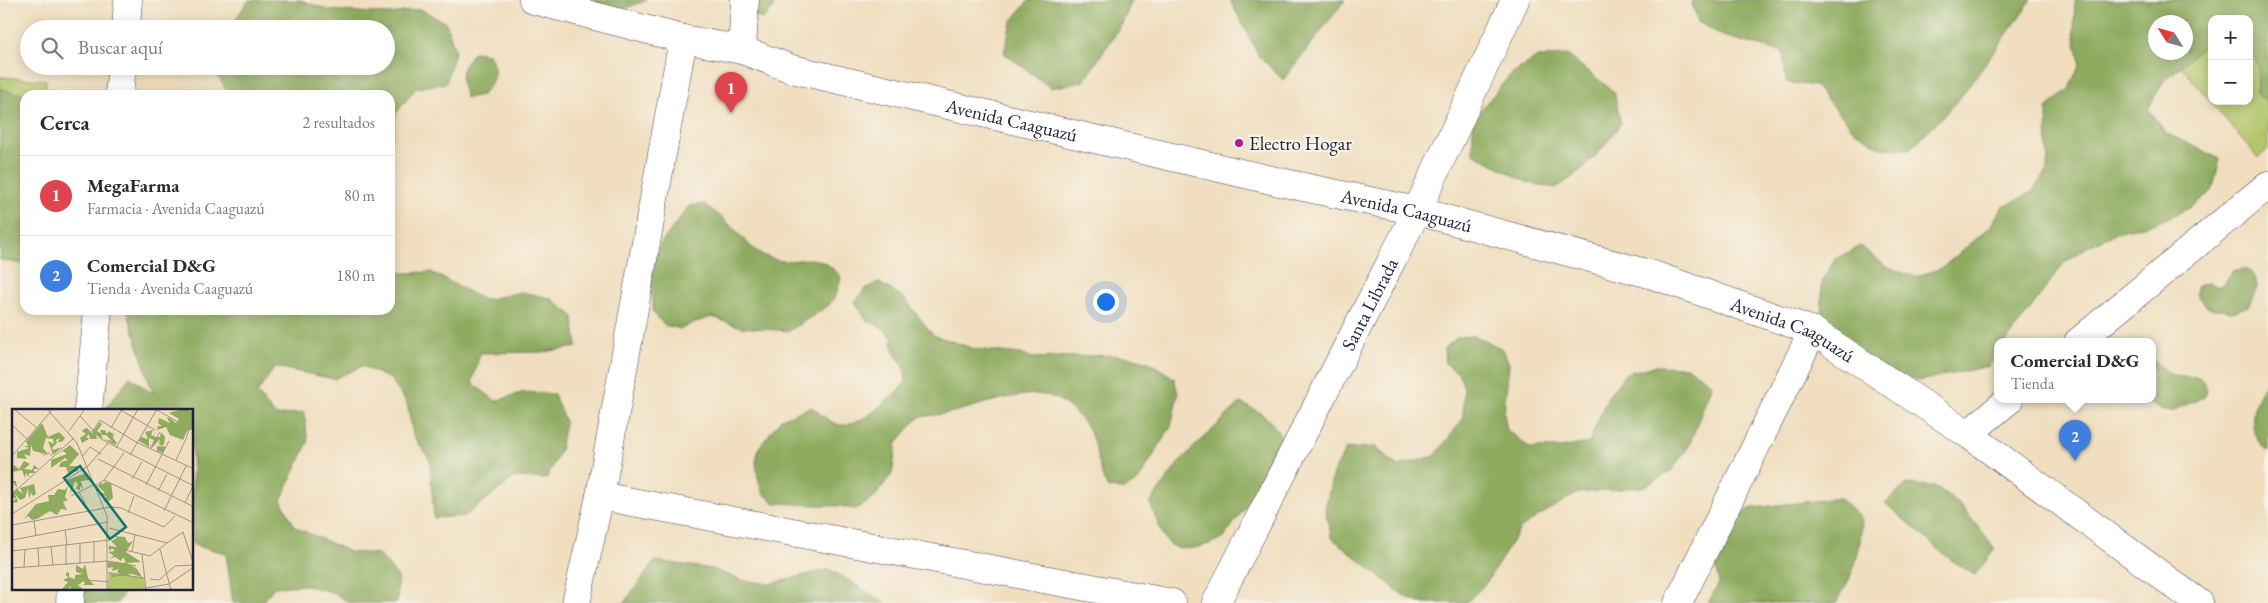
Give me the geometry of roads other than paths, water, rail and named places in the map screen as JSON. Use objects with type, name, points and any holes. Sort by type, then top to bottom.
[{"type":"street","points":[[127,20],[128,0]]},
{"type":"street","name":"Avenida Caaguazú","points":[[533,0],[683,39],[742,50],[792,69],[1280,182],[1417,211],[1653,275],[1813,331],[1968,434],[2199,603]]},
{"type":"street","points":[[742,50],[745,0]]},
{"type":"street","name":"Santa Librada","points":[[1216,603],[1417,211],[1515,0]]},
{"type":"street","points":[[576,603],[600,496],[683,39]]},
{"type":"street","points":[[120,90],[121,75]]},
{"type":"street","points":[[2083,338],[2268,185]]},
{"type":"street","points":[[88,409],[98,315]]},
{"type":"street","points":[[1678,603],[1813,331]]},
{"type":"street","points":[[1968,434],[2005,403]]},
{"type":"street","points":[[600,496],[1172,603]]},
{"type":"street","points":[[70,603],[71,590]]},
{"type":"place","name":"MegaFarma","points":[[731,113]]},
{"type":"place","name":"Electro Hogar","points":[[1239,143]]},
{"type":"place","name":"Comercial D&G","points":[[2075,461]]}]
